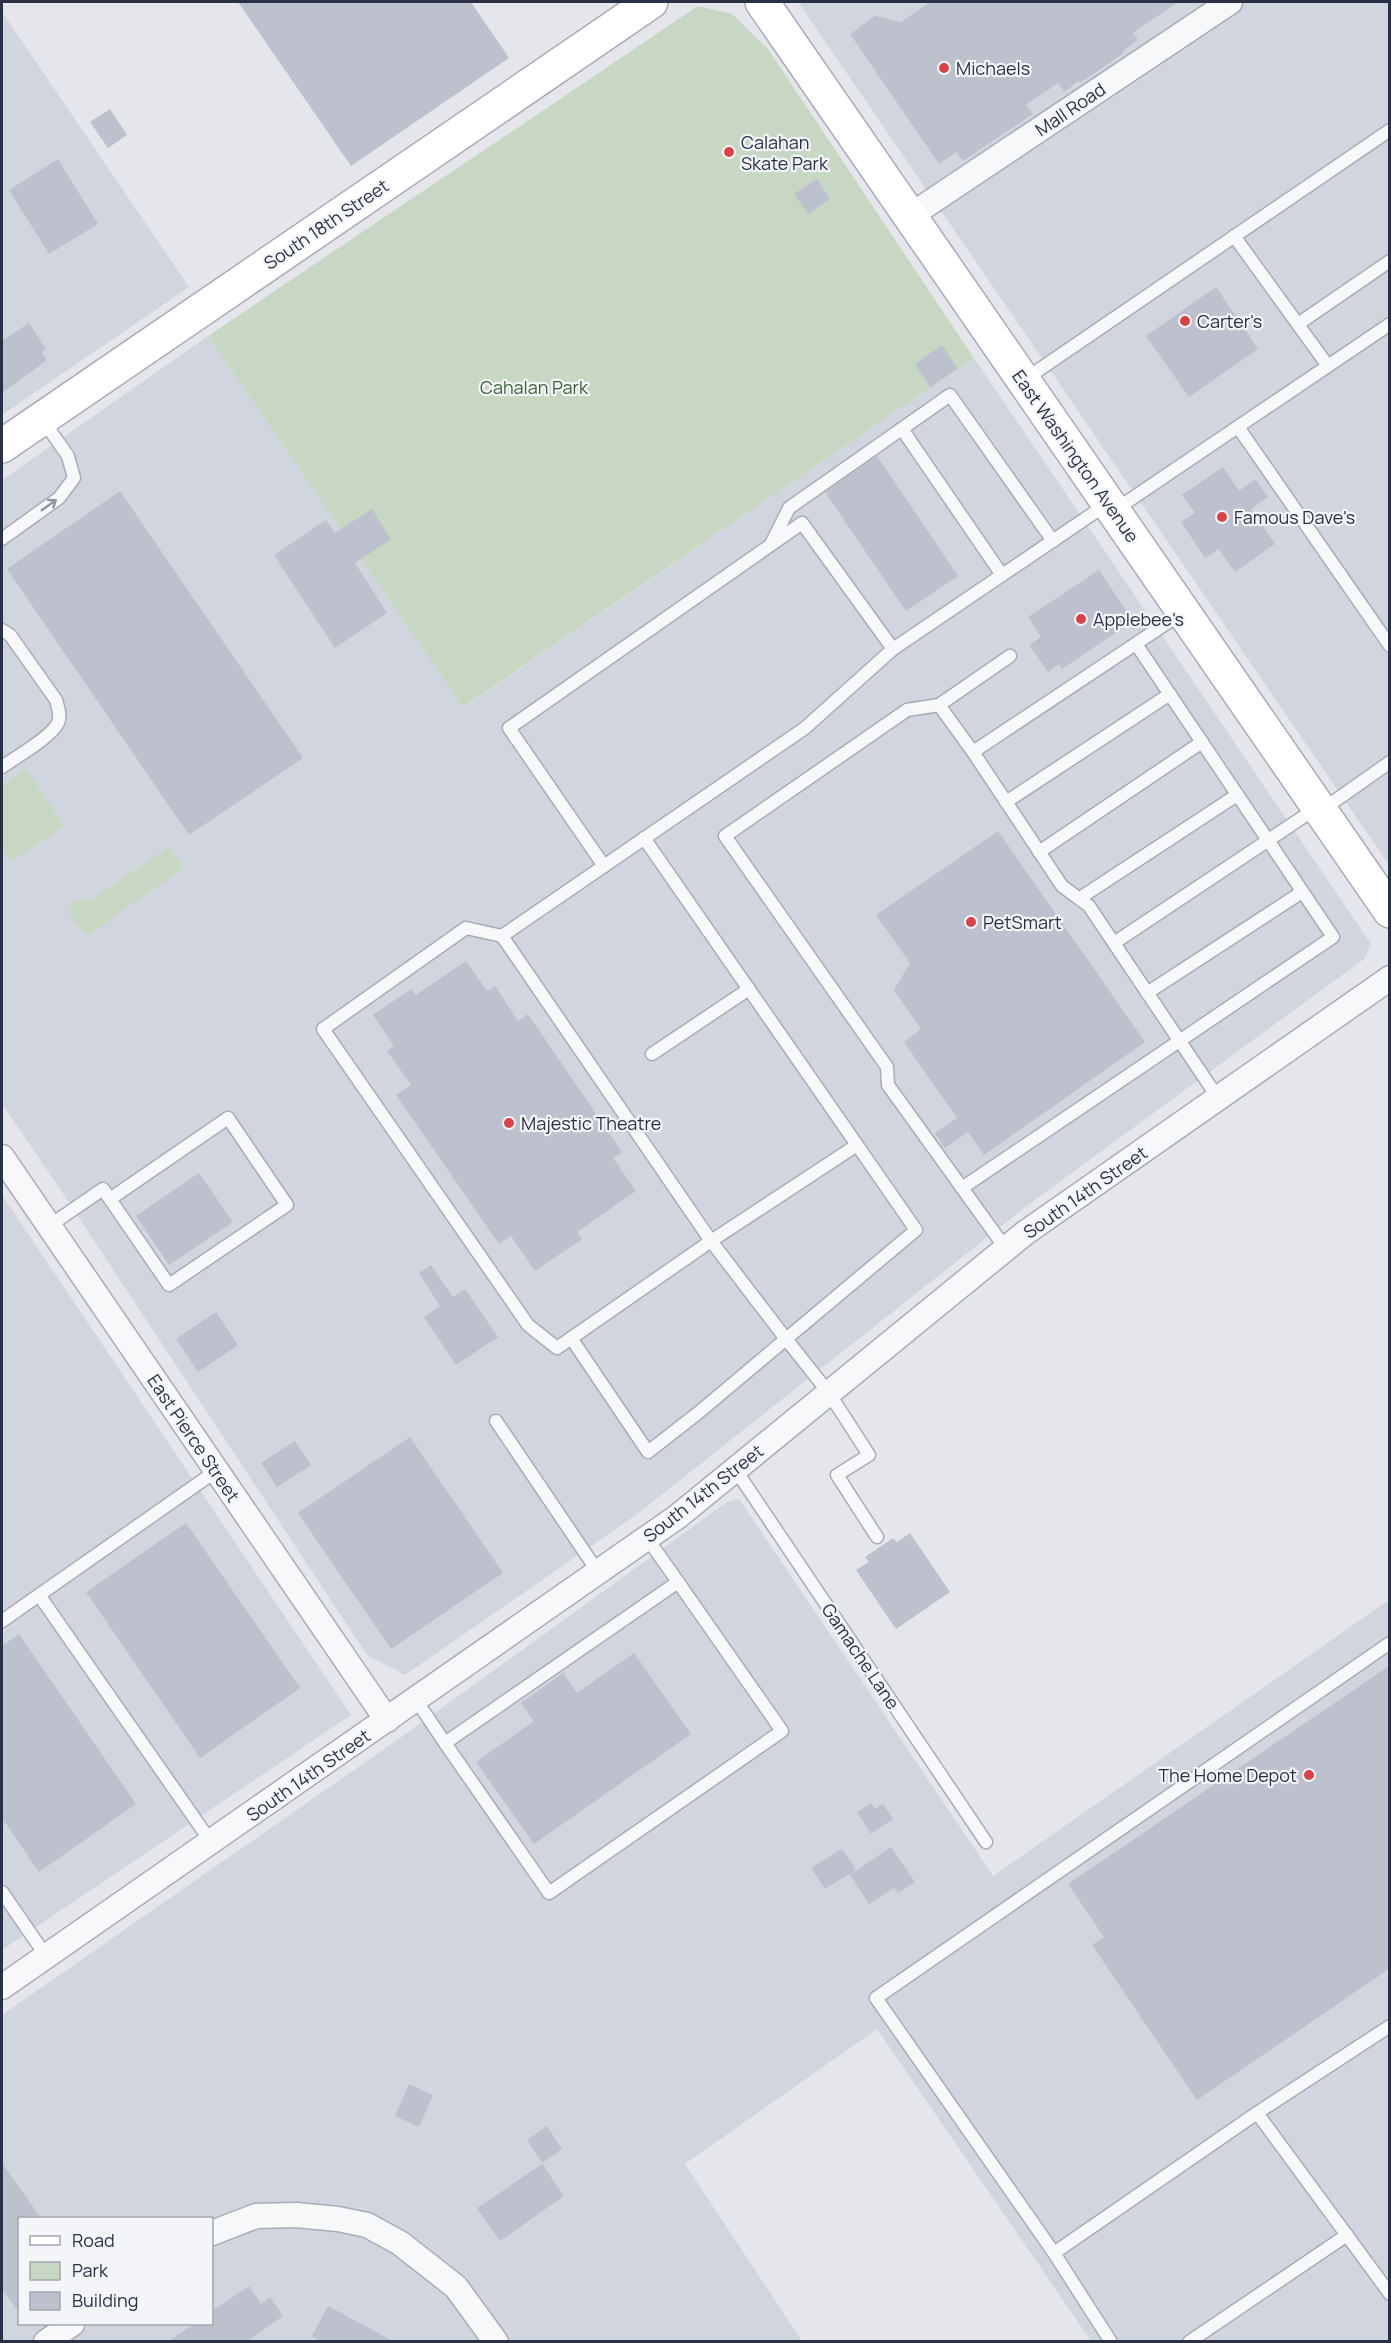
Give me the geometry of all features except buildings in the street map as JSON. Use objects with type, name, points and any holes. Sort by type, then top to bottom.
[{"type":"street","name":"South 18th Street","points":[[2,446],[651,2]]},
{"type":"street","name":"East Washington Avenue","points":[[762,2],[1389,911]]},
{"type":"street","name":"Mall Road","points":[[910,216],[1230,2]]},
{"type":"street","name":"South 14th Street","points":[[2,1987],[677,1517],[1006,1249],[1389,978]]},
{"type":"street","name":"East Pierce Street","points":[[2,1157],[387,1720]]},
{"type":"street","points":[[213,2233],[256,2216],[296,2215],[338,2219],[367,2225],[400,2243],[456,2287],[496,2342]]},
{"type":"street","points":[[46,2342],[71,2325]]},
{"type":"lane","points":[[1023,380],[1389,130]]},
{"type":"lane","points":[[1234,236],[1328,366]]},
{"type":"lane","points":[[1298,324],[1389,261]]},
{"type":"lane","points":[[502,936],[805,728],[892,649],[1053,541],[1238,427],[1389,324]]},
{"type":"lane","points":[[771,545],[789,508],[950,395],[1053,541]]},
{"type":"lane","points":[[2,539],[59,498],[74,478],[69,456],[42,418]]},
{"type":"lane","points":[[1238,427],[1389,646]]},
{"type":"lane","points":[[902,429],[1002,575]]},
{"type":"lane","points":[[603,866],[508,728],[802,523],[892,649]]},
{"type":"lane","points":[[973,752],[1183,612]]},
{"type":"lane","points":[[2,630],[10,634],[56,700],[59,713],[58,723],[46,735],[2,767]]},
{"type":"lane","points":[[962,1188],[1333,937],[1136,644]]},
{"type":"lane","points":[[1006,1249],[888,1086],[887,1067],[725,836],[907,710],[939,705],[1010,656]]},
{"type":"lane","points":[[1006,802],[1170,694]]},
{"type":"lane","points":[[939,705],[1062,886],[1089,906],[1218,1098]]},
{"type":"lane","points":[[1039,852],[1202,742]]},
{"type":"lane","points":[[1114,943],[1389,762]]},
{"type":"lane","points":[[1080,898],[1237,795]]},
{"type":"lane","points":[[571,1338],[648,1452],[698,1413],[916,1230],[644,838]]},
{"type":"lane","points":[[1147,993],[1302,892]]},
{"type":"lane","points":[[857,1145],[711,1241],[557,1348],[528,1325],[323,1029],[466,928],[502,936],[711,1241],[829,1393],[869,1455],[837,1475],[877,1537]]},
{"type":"lane","points":[[652,1054],[749,989]]},
{"type":"lane","points":[[49,1226],[103,1189],[169,1285],[287,1205],[228,1118],[110,1199]]},
{"type":"lane","points":[[496,1421],[598,1572]]},
{"type":"lane","name":"Gamache Lane","points":[[735,1469],[986,1842]]},
{"type":"lane","points":[[2,1621],[216,1471]]},
{"type":"lane","points":[[416,1700],[549,1893],[782,1731],[647,1538]]},
{"type":"lane","points":[[446,1743],[678,1582]]},
{"type":"lane","points":[[39,1595],[211,1842]]},
{"type":"lane","points":[[1111,2342],[1054,2253],[876,1998],[1389,1643]]},
{"type":"lane","points":[[2,1892],[46,1956]]},
{"type":"lane","points":[[1054,2253],[1257,2113],[1389,2026]]},
{"type":"lane","points":[[1257,2113],[1389,2294]]},
{"type":"lane","points":[[1189,2342],[1347,2235]]},
{"type":"shaded area","points":[[798,2],[1389,2],[1389,865]]},
{"type":"shaded area","points":[[2,12],[189,287],[2,415]]},
{"type":"shaded area","points":[[208,336],[464,707],[974,358],[1371,944],[1364,959],[1028,1205],[636,1515],[405,1675],[367,1655],[2,1104],[2,480]]},
{"type":"shaded area","points":[[2,1195],[351,1715],[2,1950]]},
{"type":"shaded area","points":[[739,1499],[993,1876],[1389,1600],[1389,2341],[1091,2341],[877,2029],[685,2164],[802,2341],[2,2341],[2,2015],[403,1736],[727,1502]]},
{"type":"green space","name":"Cahalan Park","points":[[698,6],[732,14],[768,49],[974,358],[463,707],[208,336]]},
{"type":"green space","points":[[26,769],[64,826],[11,862],[2,848],[2,785]]},
{"type":"green space","points":[[169,847],[183,868],[87,936],[70,915],[72,904],[76,899],[89,901]]},
{"type":"place","name":"Michaels","points":[[944,68]]},
{"type":"place","name":"Calahan Skate Park","points":[[729,152]]},
{"type":"place","name":"Carter's","points":[[1185,321]]},
{"type":"place","name":"Famous Dave's","points":[[1222,517]]},
{"type":"place","name":"Applebee's","points":[[1081,619]]},
{"type":"place","name":"PetSmart","points":[[971,922]]},
{"type":"place","name":"Majestic Theatre","points":[[509,1123]]},
{"type":"place","name":"The Home Depot","points":[[1309,1775]]}]
